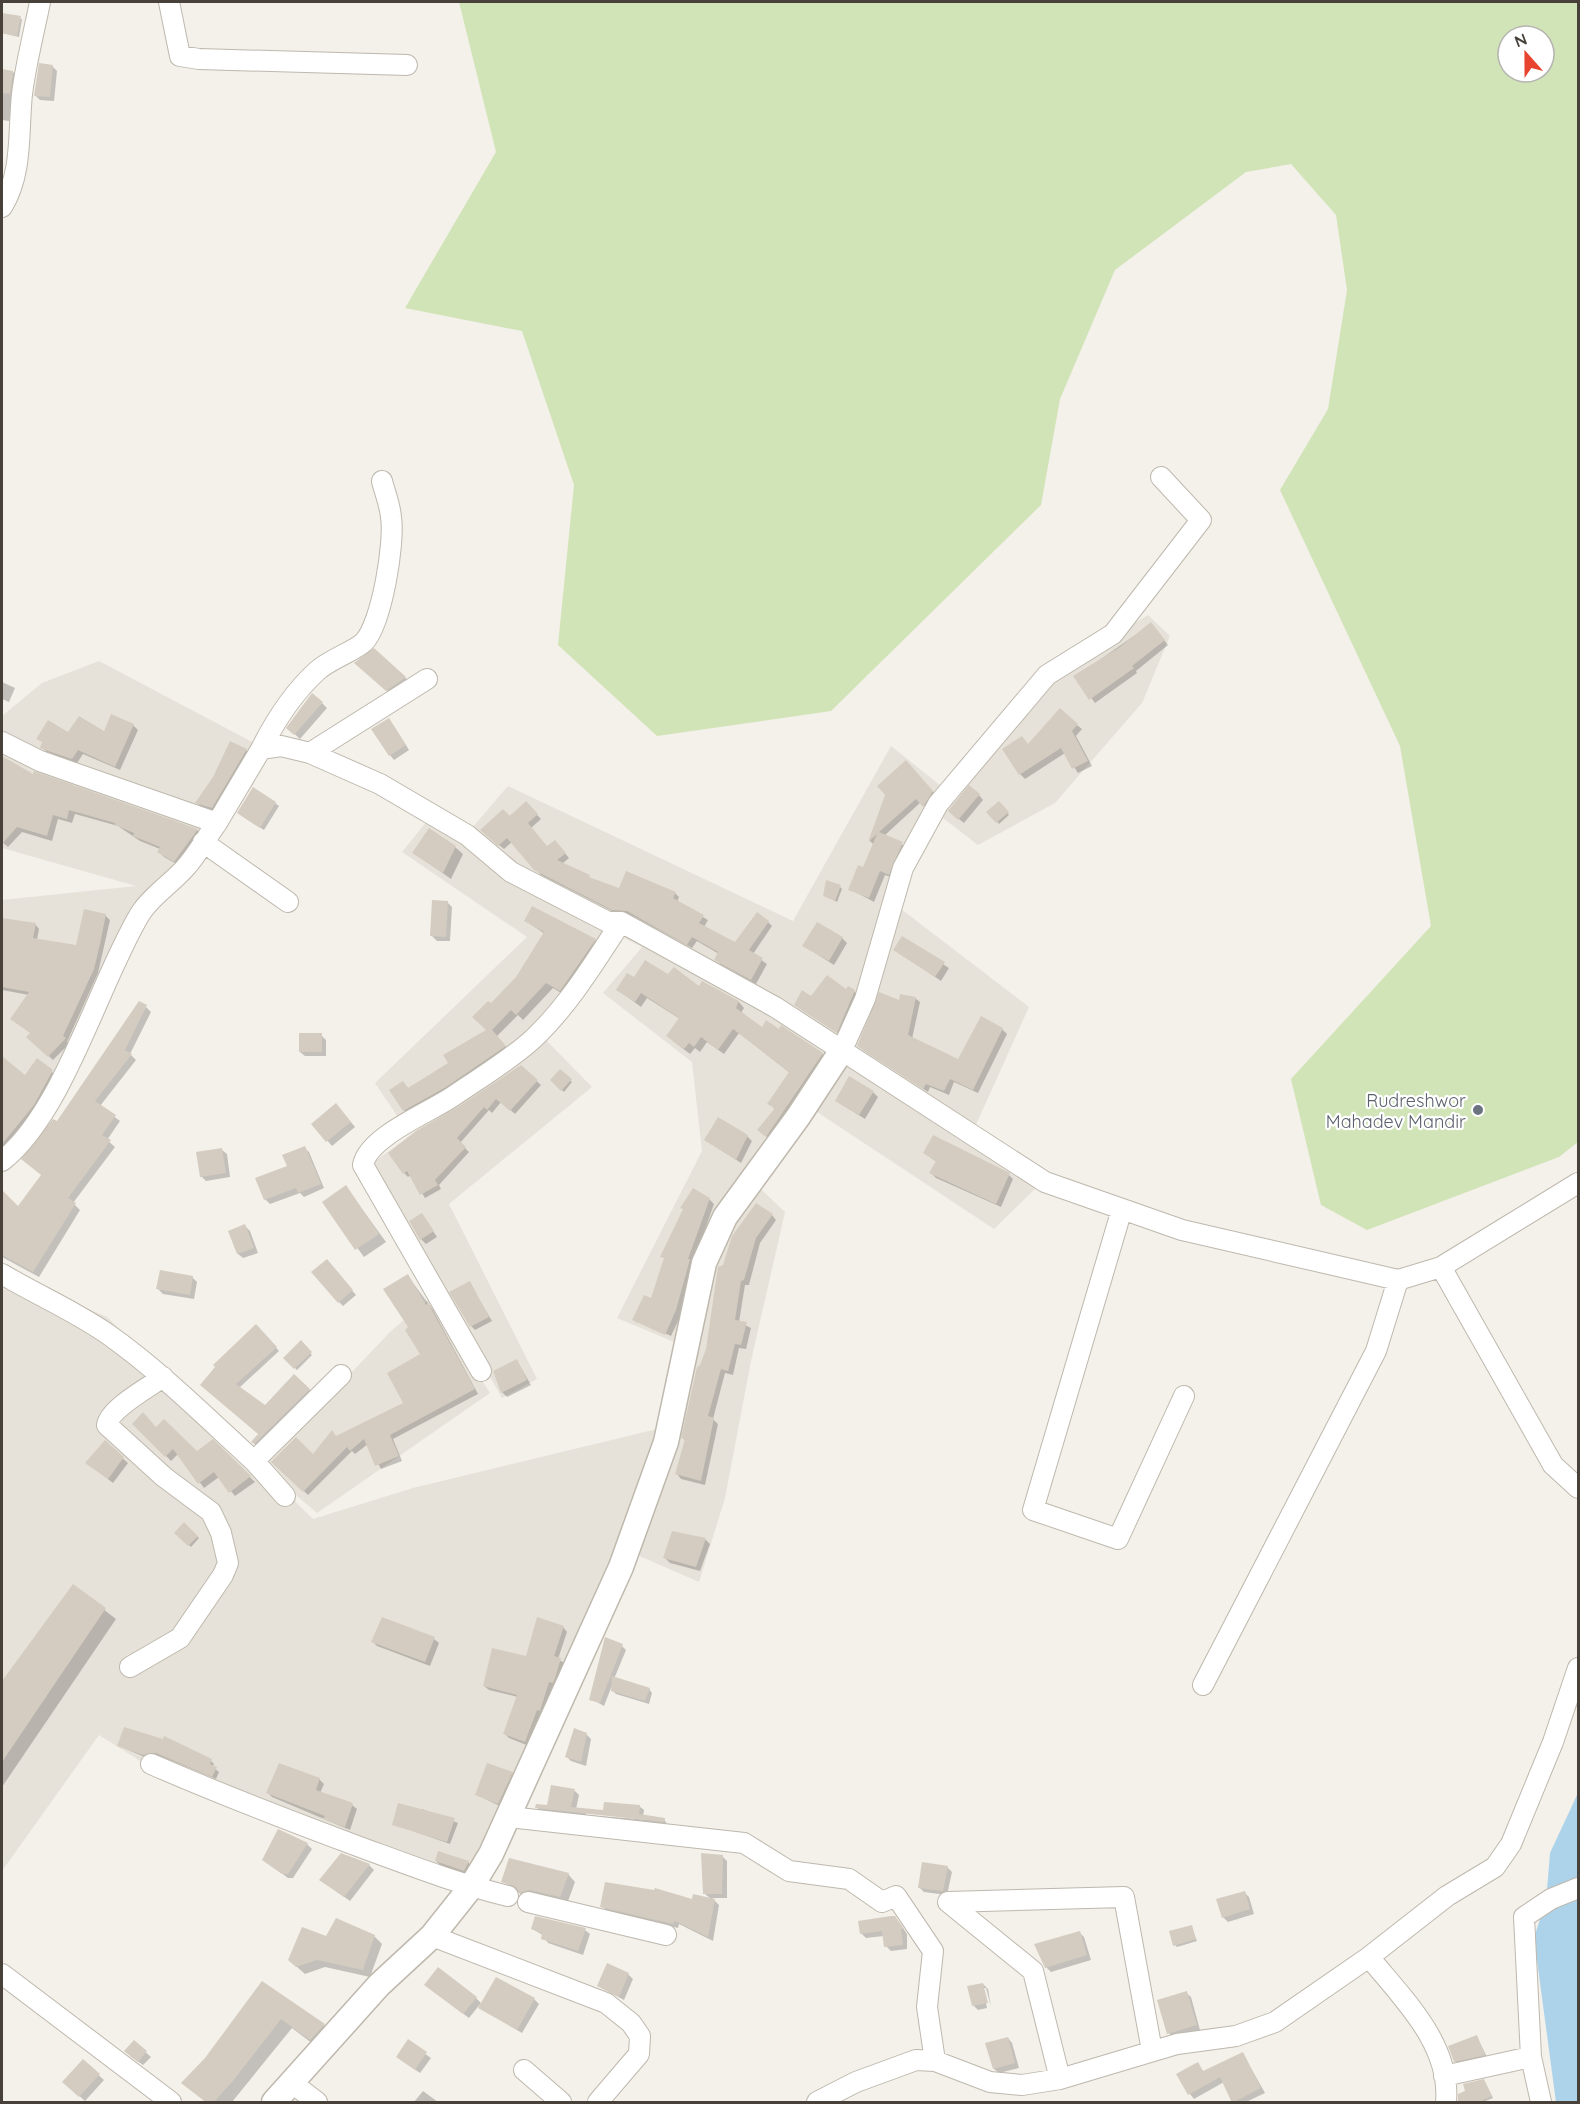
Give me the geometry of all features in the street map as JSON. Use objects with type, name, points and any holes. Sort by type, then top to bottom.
[{"type":"street","points":[[2,207],[9,195],[19,159],[22,93],[40,2]]},
{"type":"street","points":[[169,2],[180,56],[199,59],[407,65]]},
{"type":"street","points":[[274,2103],[379,1985],[432,1936],[471,1887],[491,1854],[621,1568],[666,1442],[704,1263],[725,1217],[798,1118],[842,1050],[865,999],[903,868],[938,804],[1047,675],[1113,634],[1201,520],[1161,477]]},
{"type":"street","points":[[2,1161],[15,1150],[33,1128],[55,1089],[141,912],[184,868],[217,823],[261,749],[274,722],[317,671],[340,654],[363,643],[375,627],[383,599],[392,519],[382,481]]},
{"type":"street","points":[[310,753],[427,679]]},
{"type":"street","points":[[2,743],[40,761],[217,823]]},
{"type":"street","points":[[261,749],[281,746],[310,753],[389,789],[467,835],[511,872],[608,922],[621,922],[775,1007],[1046,1182],[1182,1230],[1398,1280],[1441,1267],[1578,1183]]},
{"type":"street","points":[[203,842],[288,902]]},
{"type":"street","points":[[481,1371],[363,1165],[365,1155],[380,1141],[450,1098],[532,1040],[572,997],[621,922]]},
{"type":"street","points":[[1122,1209],[1033,1510],[1118,1539],[1184,1396]]},
{"type":"street","points":[[1441,1267],[1553,1465],[1578,1488]]},
{"type":"street","points":[[2,1274],[80,1316],[163,1377],[254,1461],[285,1496]]},
{"type":"street","points":[[1203,1685],[1376,1352],[1398,1280]]},
{"type":"street","points":[[254,1461],[341,1375]]},
{"type":"street","points":[[130,1667],[180,1638],[224,1575],[228,1563],[221,1533],[211,1512],[164,1477],[115,1435],[107,1425],[108,1419],[115,1411],[163,1377]]},
{"type":"street","points":[[817,2103],[856,2082],[916,2060],[935,2061],[990,2082],[1022,2085],[1060,2079],[1177,2044],[1236,2036],[1275,2022],[1369,1957],[1447,1896],[1495,1867],[1511,1844],[1553,1742],[1578,1668]]},
{"type":"street","points":[[151,1764],[229,1798],[471,1887],[508,1896]]},
{"type":"street","points":[[508,1817],[744,1843],[789,1871],[849,1879],[882,1902],[896,1896],[933,1951],[927,2007],[935,2061]]},
{"type":"street","points":[[1541,2103],[1531,2057],[1524,1917],[1551,1899],[1578,1888]]},
{"type":"street","points":[[1060,2079],[1033,1971],[948,1902],[1124,1897],[1152,2051]]},
{"type":"street","points":[[528,1902],[666,1935]]},
{"type":"street","points":[[432,1936],[606,2003],[631,2023],[640,2036],[639,2054],[598,2103]]},
{"type":"street","points":[[1369,1957],[1426,2028],[1439,2056],[1444,2076],[1446,2103]]},
{"type":"street","points":[[2,1974],[171,2103]]},
{"type":"street","points":[[1444,2076],[1531,2057]]},
{"type":"street","points":[[524,2070],[561,2103]]},
{"type":"street","points":[[292,2083],[317,2103]]},
{"type":"shaded area","points":[[1148,615],[1170,636],[1142,703],[1055,803],[978,845],[939,815],[1047,675]]},
{"type":"shaded area","points":[[99,661],[269,751],[166,884],[95,1019],[10,1145],[2,1150],[2,900],[136,886],[2,848],[2,716],[42,683]]},
{"type":"shaded area","points":[[891,746],[946,790],[903,868],[865,999],[747,1176],[785,1212],[751,1361],[725,1498],[699,1582],[635,1554],[679,1344],[617,1318],[702,1151],[692,1062],[603,993],[642,947],[618,935],[532,1039],[404,1126],[375,1083],[527,937],[402,852],[432,815],[465,836],[508,786],[793,921]]},
{"type":"shaded area","points":[[901,909],[1029,1007],[974,1129],[848,1047]]},
{"type":"shaded area","points":[[543,1037],[592,1087],[449,1204],[537,1379],[502,1398],[370,1165]]},
{"type":"shaded area","points":[[844,1059],[1040,1184],[994,1229],[811,1108]]},
{"type":"shaded area","points":[[2,1274],[107,1317],[313,1519],[413,1488],[657,1429],[589,1624],[480,1882],[164,1776],[99,1735],[2,1871]]},
{"type":"shaded area","points":[[429,1299],[490,1393],[317,1513],[264,1468],[274,1454],[391,1331]]},
{"type":"green space","points":[[459,2],[1578,2],[1578,1142],[1559,1157],[1367,1230],[1321,1205],[1291,1079],[1431,926],[1400,746],[1280,490],[1328,409],[1347,290],[1336,215],[1291,164],[1246,172],[1115,270],[1060,399],[1041,505],[831,711],[657,736],[558,645],[574,485],[522,331],[405,308],[496,152]]},
{"type":"water","points":[[1578,1793],[1578,1877],[1547,1890],[1550,1853]]},
{"type":"water","points":[[1578,1894],[1578,2102],[1556,2102],[1534,1938],[1541,1916]]},
{"type":"building","points":[[2,13],[21,16],[17,36],[2,33]]},
{"type":"building","points":[[39,63],[53,65],[50,97],[34,96]]},
{"type":"building","points":[[2,69],[13,71],[10,94],[2,93]]},
{"type":"building","points":[[1151,622],[1165,640],[1132,666],[1134,668],[1089,700],[1073,676],[1120,647]]},
{"type":"building","points":[[374,648],[406,677],[386,691],[354,663]]},
{"type":"building","points":[[312,693],[323,702],[294,735],[286,728]]},
{"type":"building","points":[[1060,708],[1078,724],[1072,731],[1088,761],[1072,769],[1061,748],[1019,775],[1002,749],[1022,736],[1028,744]]},
{"type":"building","points":[[111,714],[134,724],[115,767],[78,750],[72,759],[45,750],[40,748],[42,742],[36,739],[48,720],[68,732],[79,716],[104,731]]},
{"type":"building","points":[[389,718],[406,745],[389,756],[371,729]]},
{"type":"building","points":[[230,741],[247,749],[212,808],[195,803],[213,777]]},
{"type":"building","points":[[2,756],[33,774],[34,771],[198,829],[174,862],[157,852],[160,847],[133,836],[134,833],[115,823],[69,810],[67,819],[53,815],[47,836],[17,827],[2,844]]},
{"type":"building","points":[[906,760],[933,791],[923,807],[916,799],[879,832],[903,842],[889,875],[880,871],[869,898],[848,890],[858,865],[863,867],[877,834],[868,842],[885,795],[877,786]]},
{"type":"building","points":[[969,785],[980,794],[958,820],[948,811]]},
{"type":"building","points":[[253,787],[276,802],[260,828],[237,813]]},
{"type":"building","points":[[526,801],[538,814],[528,823],[547,846],[555,840],[566,853],[557,860],[590,875],[589,877],[619,888],[626,871],[676,892],[673,898],[704,915],[699,923],[735,942],[757,912],[769,921],[749,950],[763,958],[751,980],[714,960],[718,952],[692,937],[687,945],[627,911],[612,910],[534,870],[507,838],[498,846],[480,830],[503,809],[510,816]]},
{"type":"building","points":[[999,801],[1009,812],[996,823],[986,812]]},
{"type":"building","points":[[429,828],[456,846],[443,873],[412,853]]},
{"type":"building","points":[[826,880],[841,885],[835,901],[823,896]]},
{"type":"building","points":[[432,900],[448,901],[446,937],[430,936]]},
{"type":"building","points":[[532,906],[596,939],[560,991],[546,983],[516,1015],[511,1010],[492,1030],[506,1046],[446,1087],[403,1111],[389,1090],[403,1081],[408,1088],[448,1063],[443,1055],[486,1030],[472,1017],[488,1001],[491,1003],[516,977],[544,932],[524,921]]},
{"type":"building","points":[[84,909],[106,914],[94,969],[63,1036],[66,1038],[48,1057],[26,1037],[30,1033],[10,1019],[29,992],[2,987],[2,918],[36,923],[33,938],[76,945]]},
{"type":"building","points":[[817,922],[843,937],[829,961],[802,946]]},
{"type":"building","points":[[902,936],[945,962],[935,977],[893,950]]},
{"type":"building","points":[[645,960],[668,974],[674,967],[699,986],[702,981],[739,1001],[736,1008],[762,1027],[766,1020],[779,1029],[781,1025],[823,1053],[766,1137],[757,1130],[775,1108],[767,1104],[789,1072],[733,1029],[718,1050],[701,1037],[694,1047],[689,1043],[684,1049],[666,1036],[679,1018],[641,993],[635,1002],[616,990],[627,973],[634,977]]},
{"type":"building","points":[[827,975],[846,989],[848,986],[855,990],[837,1033],[794,1005],[802,990],[811,996]]},
{"type":"building","points":[[879,992],[899,1000],[900,994],[916,997],[908,1035],[958,1059],[981,1016],[1003,1028],[973,1090],[950,1079],[944,1091],[926,1084],[923,1089],[857,1046]]},
{"type":"building","points":[[139,1001],[147,1005],[125,1050],[132,1054],[95,1101],[116,1115],[102,1135],[111,1140],[68,1198],[76,1203],[33,1272],[2,1255],[2,1190],[18,1206],[41,1175],[21,1159],[53,1119],[57,1121]]},
{"type":"building","points":[[299,1033],[322,1033],[322,1052],[299,1052]]},
{"type":"building","points":[[2,1056],[25,1075],[37,1058],[53,1070],[34,1105],[3,1143]]},
{"type":"building","points":[[521,1065],[538,1080],[510,1111],[496,1099],[487,1110],[484,1107],[457,1138],[466,1147],[435,1180],[438,1185],[420,1195],[407,1171],[403,1174],[388,1153],[416,1131],[458,1107]]},
{"type":"building","points":[[560,1069],[572,1079],[561,1091],[550,1080]]},
{"type":"building","points":[[849,1076],[874,1091],[859,1115],[835,1101]]},
{"type":"building","points":[[336,1103],[351,1122],[326,1142],[311,1124]]},
{"type":"building","points":[[718,1117],[748,1135],[736,1160],[704,1140]]},
{"type":"building","points":[[933,1135],[1010,1173],[996,1204],[929,1173],[936,1161],[923,1153]]},
{"type":"building","points":[[305,1146],[321,1184],[298,1193],[296,1188],[264,1200],[255,1178],[287,1166],[282,1155]]},
{"type":"building","points":[[222,1148],[226,1173],[200,1177],[196,1152]]},
{"type":"building","points":[[346,1185],[379,1234],[355,1250],[322,1202]]},
{"type":"building","points":[[693,1188],[710,1198],[688,1259],[690,1259],[676,1310],[665,1335],[632,1320],[644,1295],[651,1298],[664,1258],[660,1257],[683,1209],[680,1208]]},
{"type":"building","points":[[756,1203],[773,1214],[756,1238],[744,1280],[741,1281],[735,1320],[747,1322],[741,1345],[735,1344],[728,1371],[721,1369],[708,1416],[714,1418],[701,1481],[675,1474],[685,1439],[681,1438],[697,1367],[706,1349],[718,1267],[723,1265],[732,1236]]},
{"type":"building","points":[[422,1213],[434,1231],[420,1240],[409,1221]]},
{"type":"building","points":[[245,1224],[254,1248],[237,1254],[228,1231]]},
{"type":"building","points":[[327,1259],[353,1290],[338,1303],[311,1272]]},
{"type":"building","points":[[160,1270],[193,1276],[190,1295],[156,1289]]},
{"type":"building","points":[[408,1274],[426,1305],[428,1303],[475,1389],[390,1435],[399,1456],[375,1466],[364,1439],[350,1451],[347,1447],[303,1492],[271,1462],[296,1437],[313,1454],[332,1430],[336,1436],[403,1403],[387,1373],[420,1354],[405,1330],[408,1327],[383,1289]]},
{"type":"building","points":[[470,1281],[489,1317],[470,1327],[449,1292]]},
{"type":"building","points":[[256,1324],[277,1347],[236,1384],[265,1405],[294,1374],[310,1389],[254,1444],[251,1442],[258,1434],[200,1385],[215,1367],[213,1365]]},
{"type":"building","points":[[301,1340],[312,1352],[294,1369],[283,1358]]},
{"type":"building","points":[[517,1359],[527,1380],[501,1393],[493,1371]]},
{"type":"building","points":[[143,1412],[156,1427],[164,1419],[197,1451],[213,1439],[251,1476],[229,1493],[214,1472],[198,1484],[173,1449],[165,1457],[132,1424]]},
{"type":"building","points":[[105,1440],[124,1457],[108,1479],[85,1463]]},
{"type":"building","points":[[184,1522],[198,1536],[188,1546],[174,1533]]},
{"type":"building","points":[[672,1531],[706,1538],[696,1567],[663,1558]]},
{"type":"building","points":[[73,1584],[106,1608],[2,1762],[2,1681]]},
{"type":"building","points":[[382,1617],[435,1637],[425,1662],[371,1642]]},
{"type":"building","points":[[537,1617],[564,1626],[554,1656],[561,1658],[553,1683],[549,1682],[540,1711],[537,1710],[525,1742],[503,1734],[517,1695],[483,1686],[492,1648],[526,1656]]},
{"type":"building","points":[[605,1637],[623,1644],[600,1703],[589,1700]]},
{"type":"building","points":[[612,1676],[650,1688],[645,1701],[611,1691]]},
{"type":"building","points":[[124,1727],[163,1739],[164,1736],[212,1759],[210,1764],[217,1767],[212,1777],[156,1753],[143,1755],[117,1746]]},
{"type":"building","points":[[574,1728],[587,1733],[581,1762],[565,1757]]},
{"type":"building","points":[[279,1763],[320,1778],[316,1790],[353,1803],[345,1827],[323,1819],[325,1816],[266,1793]]},
{"type":"building","points":[[487,1763],[513,1772],[498,1804],[475,1795]]},
{"type":"building","points":[[551,1785],[575,1789],[571,1807],[603,1810],[604,1802],[640,1805],[639,1814],[665,1818],[664,1822],[535,1808],[536,1804],[547,1805]]},
{"type":"building","points":[[398,1803],[455,1818],[447,1842],[392,1825]]},
{"type":"building","points":[[278,1829],[308,1843],[288,1874],[282,1874],[262,1860]]},
{"type":"building","points":[[438,1851],[469,1861],[464,1871],[435,1861]]},
{"type":"building","points":[[341,1853],[370,1864],[344,1897],[319,1880]]},
{"type":"building","points":[[701,1853],[723,1855],[722,1894],[703,1894]]},
{"type":"building","points":[[509,1858],[569,1873],[560,1897],[530,1890],[520,1893],[516,1887],[501,1882]]},
{"type":"building","points":[[922,1862],[948,1866],[943,1891],[918,1888]]},
{"type":"building","points":[[605,1882],[654,1890],[655,1888],[692,1899],[693,1894],[715,1899],[708,1937],[675,1921],[673,1924],[600,1907]]},
{"type":"building","points":[[1245,1891],[1250,1909],[1222,1918],[1216,1899]]},
{"type":"building","points":[[535,1916],[586,1928],[578,1951],[541,1939],[542,1933],[531,1929]]},
{"type":"building","points":[[895,1916],[904,1929],[901,1929],[903,1945],[884,1947],[882,1931],[860,1934],[858,1921]]},
{"type":"building","points":[[336,1918],[375,1935],[363,1970],[317,1960],[296,1967],[288,1960],[302,1927],[326,1936]]},
{"type":"building","points":[[1192,1925],[1196,1939],[1173,1946],[1169,1931]]},
{"type":"building","points":[[1080,1931],[1087,1955],[1045,1968],[1034,1944]]},
{"type":"building","points":[[607,1963],[629,1973],[619,1997],[597,1986]]},
{"type":"building","points":[[438,1967],[477,1997],[463,2014],[424,1985]]},
{"type":"building","points":[[496,1977],[535,1998],[517,2030],[478,2008]]},
{"type":"building","points":[[262,1981],[325,2024],[310,2040],[281,2019],[232,2082],[213,2103],[207,2103],[181,2083],[205,2058]]},
{"type":"building","points":[[983,1983],[988,2003],[972,2006],[967,1986]]},
{"type":"building","points":[[1187,1991],[1197,2025],[1167,2034],[1157,2000]]},
{"type":"building","points":[[1477,2035],[1485,2055],[1454,2062],[1448,2046]]},
{"type":"building","points":[[1008,2037],[1015,2063],[993,2069],[985,2043]]},
{"type":"building","points":[[408,2039],[427,2052],[415,2070],[396,2057]]},
{"type":"building","points":[[134,2040],[147,2051],[138,2062],[124,2051]]},
{"type":"building","points":[[1243,2052],[1261,2088],[1232,2103],[1220,2077],[1188,2095],[1176,2074],[1198,2062],[1203,2071]]},
{"type":"building","points":[[83,2059],[100,2074],[79,2097],[62,2082]]},
{"type":"building","points":[[1484,2079],[1492,2096],[1477,2103],[1458,2103],[1458,2094],[1465,2091],[1463,2084]]},
{"type":"place","name":"Rudreshwor Mahadev Mandir","points":[[1478,1110]]}]
